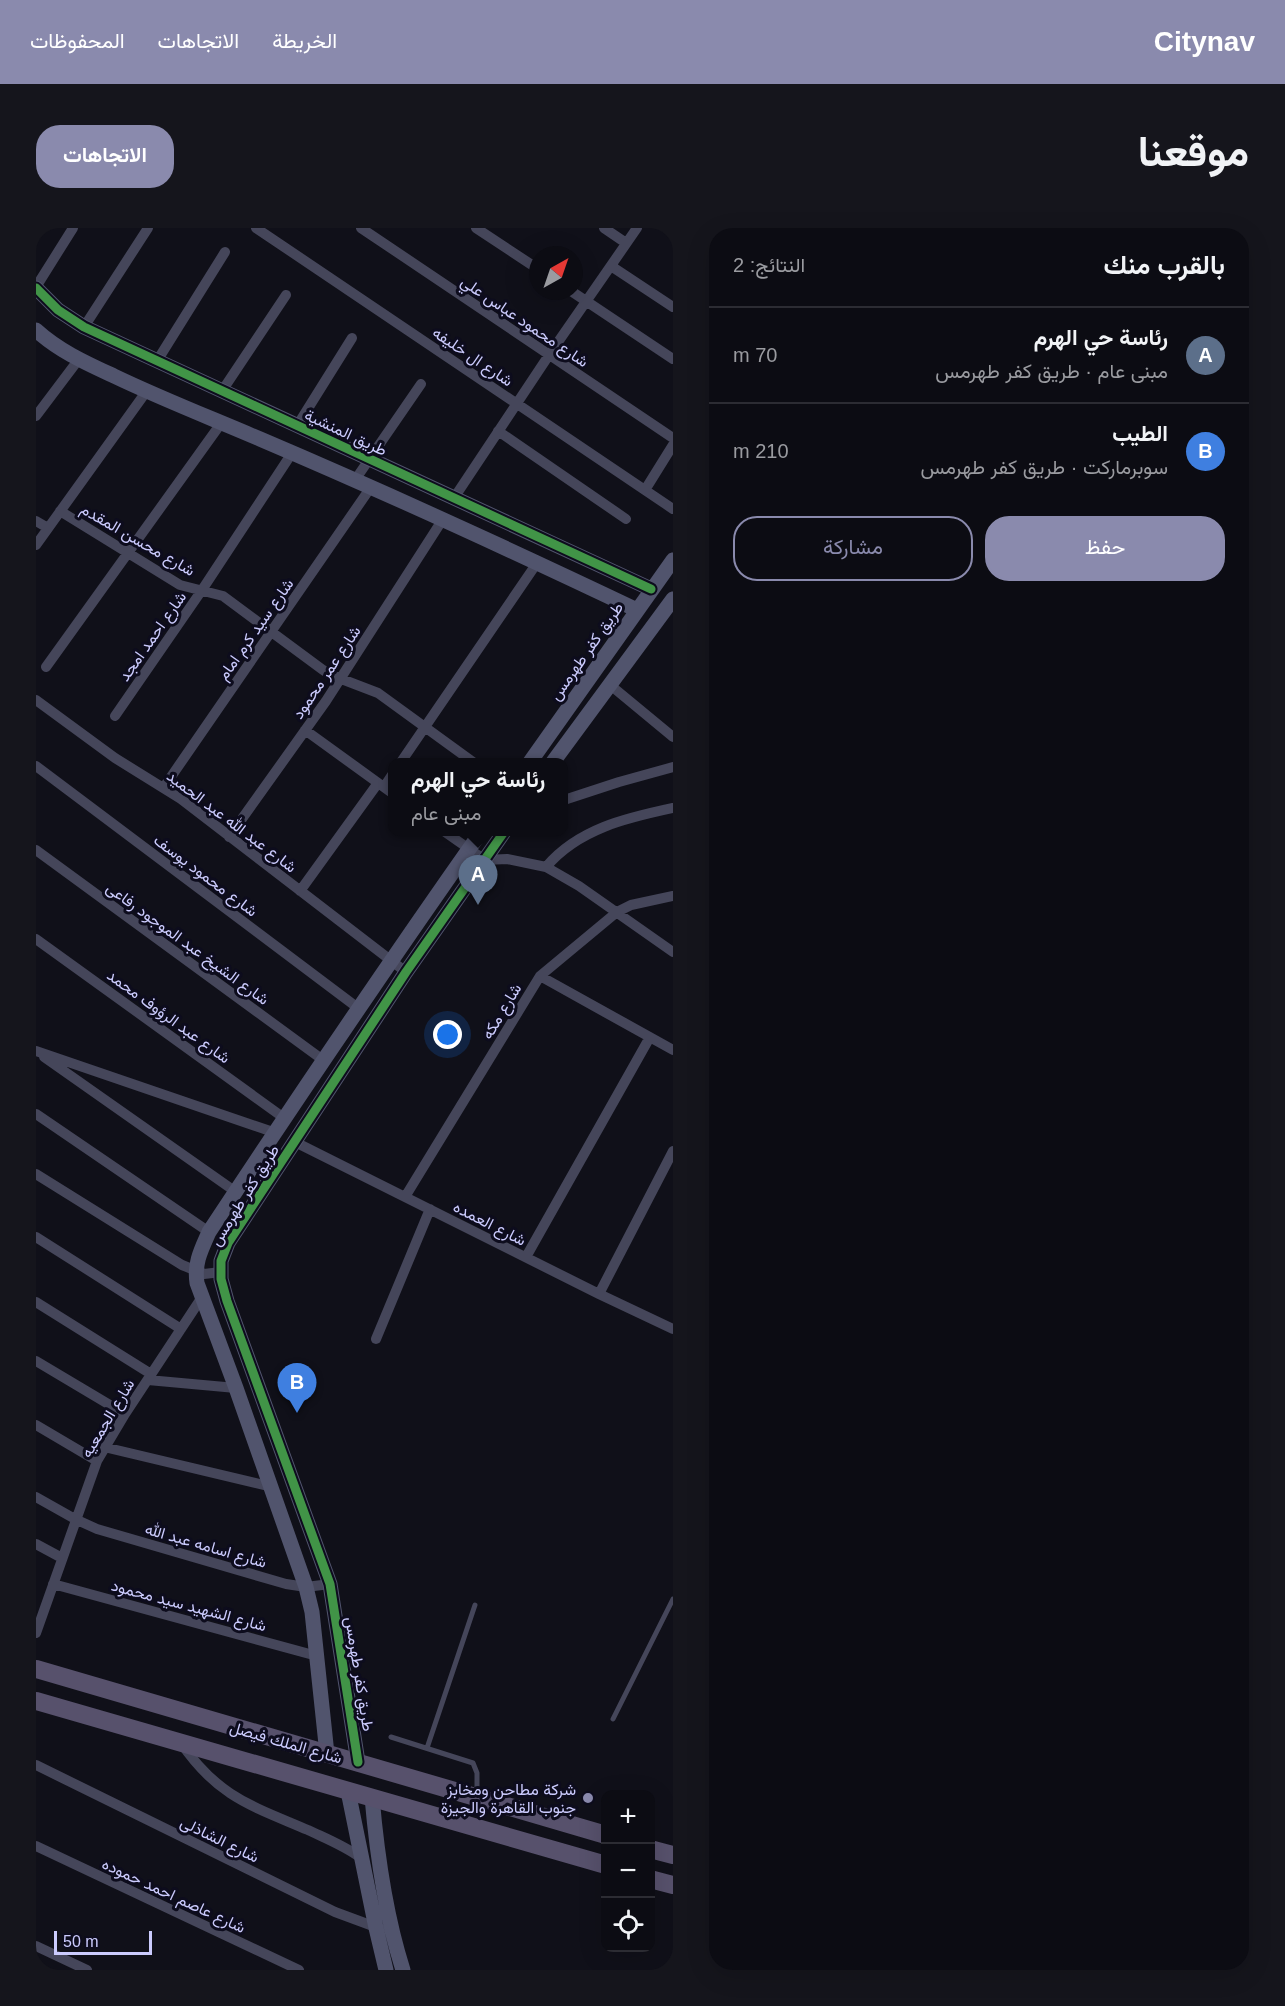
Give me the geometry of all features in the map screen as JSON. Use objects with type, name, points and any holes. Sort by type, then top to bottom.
[{"type":"main road","name":"شارع الملك فيصل","points":[[36,1669],[601,1834]]},
{"type":"main road","name":"شارع الملك فيصل","points":[[36,1701],[601,1864]]},
{"type":"main road","points":[[655,1850],[673,1855]]},
{"type":"main road","points":[[655,1880],[673,1884],[670,1871],[673,1863]]},
{"type":"street","points":[[36,288],[73,228]]},
{"type":"street","points":[[84,327],[148,228]]},
{"type":"street","name":"شارع ال خليفه","points":[[256,228],[673,509]]},
{"type":"street","name":"شارع محمود عباس علي","points":[[361,228],[673,438]]},
{"type":"street","points":[[476,228],[529,263]]},
{"type":"street","points":[[604,228],[626,243]]},
{"type":"street","points":[[454,498],[549,354],[637,228]]},
{"type":"street","points":[[157,361],[225,252]]},
{"type":"street","points":[[611,266],[673,307]]},
{"type":"street","name":"طريق المنشية","points":[[36,288],[58,310],[84,327],[651,589]]},
{"type":"street","points":[[222,391],[286,295]]},
{"type":"street","points":[[583,299],[673,359]]},
{"type":"street","points":[[36,330],[46,339],[79,359],[146,392],[222,422],[371,487],[637,610]]},
{"type":"street","points":[[297,426],[352,338]]},
{"type":"street","points":[[36,416],[79,359]]},
{"type":"street","points":[[355,480],[421,384]]},
{"type":"street","points":[[36,544],[146,392]]},
{"type":"street","points":[[46,667],[222,422]]},
{"type":"street","points":[[498,431],[626,519]]},
{"type":"street","points":[[645,490],[673,445]]},
{"type":"street","name":"شارع احمد امجد","points":[[115,716],[202,590],[292,453]]},
{"type":"street","name":"شارع سيد كرم امام","points":[[164,787],[371,487]]},
{"type":"street","name":"شارع محسن المقدم","points":[[60,511],[180,585],[223,596],[323,670],[378,693],[468,758]]},
{"type":"street","name":"شارع عمر محمود","points":[[229,837],[340,679],[443,519]]},
{"type":"street","points":[[36,521],[48,528]]},
{"type":"street","name":"طريق كفر طهرمس","points":[[533,758],[673,560]]},
{"type":"street","points":[[404,758],[537,563]]},
{"type":"street","points":[[557,758],[609,684],[670,609]]},
{"type":"street","points":[[609,684],[673,737]]},
{"type":"street","name":"شارع عبد الله عبد الحميد","points":[[36,700],[115,758],[164,787],[406,972]]},
{"type":"street","points":[[300,891],[385,788],[305,730]]},
{"type":"street","name":"شارع محمود يوسف","points":[[36,766],[358,1008]]},
{"type":"street","points":[[568,799],[673,767]]},
{"type":"street","points":[[546,867],[557,853],[612,822],[673,808]]},
{"type":"street","points":[[452,836],[484,860],[507,860],[546,867],[579,886],[673,952]]},
{"type":"street","name":"طريق كفر طهرمس","points":[[195,1272],[197,1259],[209,1232],[390,960],[478,836]]},
{"type":"street","name":"طريق كفر طهرمس","points":[[358,1762],[330,1584],[227,1301],[221,1261],[228,1243],[406,972],[501,836]]},
{"type":"street","name":"شارع الشيخ عبد الموجود رفاعى","points":[[36,850],[323,1060]]},
{"type":"street","name":"شارع مكه","points":[[405,1197],[540,976],[617,912],[631,905],[673,896]]},
{"type":"street","name":"شارع عبد الرؤوف محمد","points":[[36,939],[284,1118]]},
{"type":"street","points":[[540,976],[673,1050]]},
{"type":"street","points":[[526,1257],[650,1037]]},
{"type":"street","points":[[36,1051],[276,1133]]},
{"type":"street","points":[[36,1051],[236,1192]]},
{"type":"street","points":[[36,1114],[209,1232]]},
{"type":"street","name":"شارع العمده","points":[[295,1142],[673,1329]]},
{"type":"street","points":[[600,1294],[673,1152]]},
{"type":"street","points":[[36,1174],[195,1272],[204,1274],[221,1272]]},
{"type":"street","points":[[376,1339],[430,1209]]},
{"type":"street","points":[[36,1237],[181,1329]]},
{"type":"street","points":[[195,1272],[306,1587],[312,1612],[327,1754]]},
{"type":"street","name":"شارع الجمعيه","points":[[36,1633],[97,1461],[202,1297]]},
{"type":"street","points":[[36,1302],[150,1377],[237,1388]]},
{"type":"street","points":[[36,1361],[125,1414]]},
{"type":"street","points":[[36,1425],[97,1461]]},
{"type":"street","points":[[104,1447],[272,1487]]},
{"type":"street","name":"شارع اسامه عبد الله","points":[[36,1497],[97,1529],[286,1584],[306,1587],[330,1584]]},
{"type":"street","points":[[36,1544],[62,1558]]},
{"type":"street","name":"شارع الشهيد سيد محمود","points":[[53,1584],[317,1656]]},
{"type":"street","points":[[181,1743],[193,1760],[224,1790],[242,1801],[344,1846],[362,1858]]},
{"type":"street","name":"شارع الشاذلى","points":[[36,1765],[335,1912],[393,1932]]},
{"type":"street","points":[[348,1791],[386,1970]]},
{"type":"street","points":[[372,1797],[377,1851],[403,1970]]},
{"type":"street","name":"شارع عاصم احمد حموده","points":[[36,1846],[299,1970]]},
{"type":"street","points":[[36,1946],[87,1970]]},
{"type":"lane","points":[[613,1719],[673,1599]]},
{"type":"lane","points":[[427,1748],[475,1605]]},
{"type":"lane","points":[[391,1737],[474,1764],[477,1773],[477,1797]]},
{"type":"cycle path","points":[[36,288],[58,310],[84,327],[651,589]]},
{"type":"cycle path","points":[[358,1762],[330,1584],[227,1301],[221,1279],[221,1261],[228,1243],[406,972],[501,836]]},
{"type":"place","name":"رئاسة حي الهرم","points":[[478,905]]},
{"type":"place","name":"الطيب","points":[[297,1413]]},
{"type":"place","name":"شركة مطاحن ومخابز جنوب القاهرة والجيزة","points":[[588,1798]]}]
